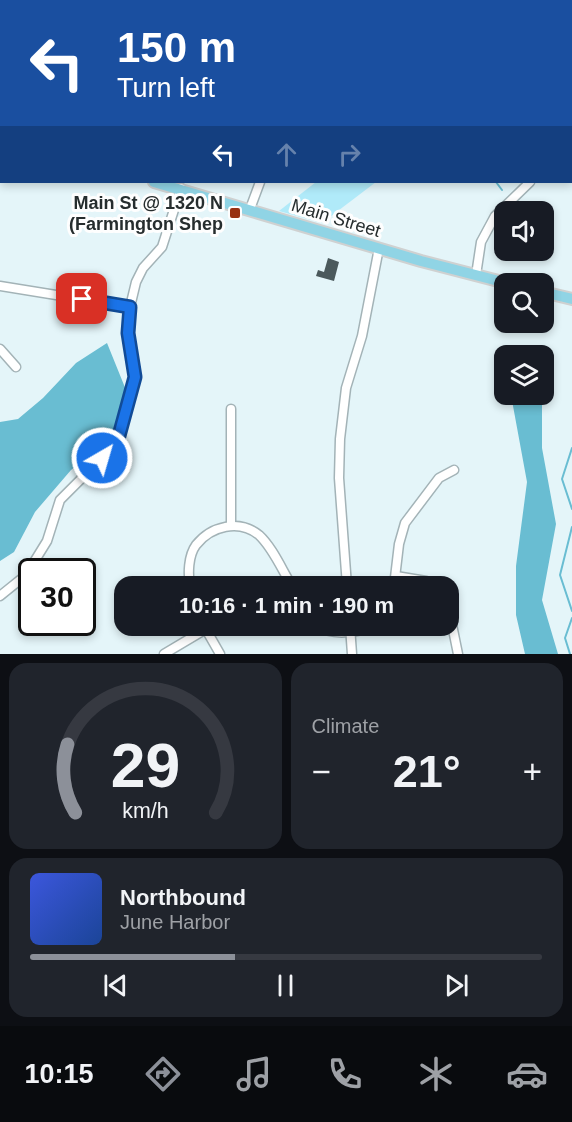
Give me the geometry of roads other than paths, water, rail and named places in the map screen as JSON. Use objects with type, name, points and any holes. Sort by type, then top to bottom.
[{"type":"main road","name":"Main Street","points":[[158,183],[494,280]]},
{"type":"main road","points":[[554,295],[572,299]]},
{"type":"street","points":[[250,209],[260,183]]},
{"type":"street","points":[[476,275],[481,243],[495,216],[529,183]]},
{"type":"street","points":[[0,596],[26,575],[47,541],[60,500],[117,443],[135,377],[128,333],[130,307],[136,282],[143,268],[162,248],[181,188]]},
{"type":"street","points":[[346,576],[339,478],[340,440],[346,388],[362,336],[379,248]]},
{"type":"street","points":[[0,286],[130,307]]},
{"type":"street","points":[[0,349],[16,367]]},
{"type":"street","points":[[231,409],[231,525]]},
{"type":"street","points":[[396,576],[399,544],[405,523],[439,478],[454,470]]},
{"type":"street","points":[[190,576],[189,564],[195,546],[213,531],[231,525],[245,527],[258,534],[268,545],[286,576]]},
{"type":"street","points":[[164,654],[192,636]]},
{"type":"street","points":[[210,636],[220,654]]},
{"type":"street","points":[[351,636],[352,654]]},
{"type":"street","points":[[454,636],[458,654]]},
{"type":"waterway","points":[[497,183],[502,190]]},
{"type":"waterway","points":[[572,448],[562,479],[572,509]]},
{"type":"waterway","points":[[572,527],[560,575],[572,611]]},
{"type":"waterway","points":[[570,654],[565,638],[572,618]]},
{"type":"place","name":"Main St @ 1320 N (Farmington Shep","points":[[235,213]]}]
